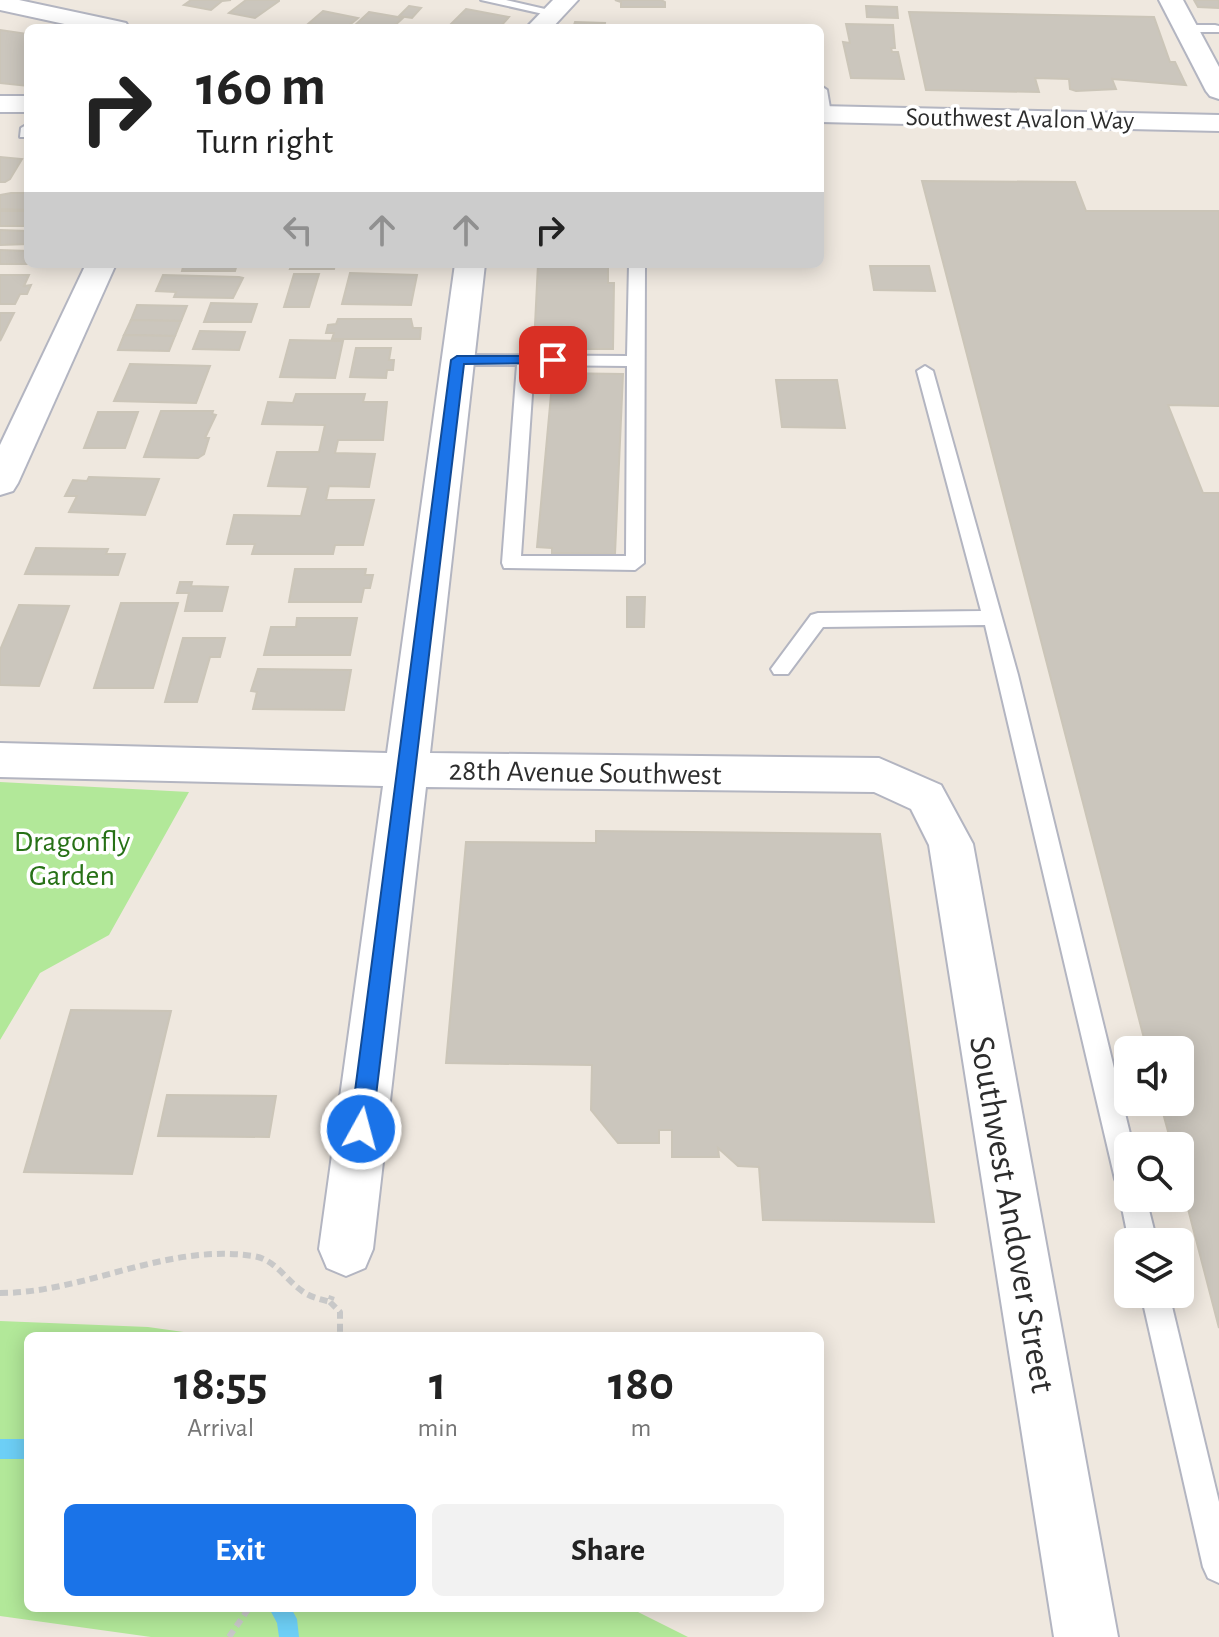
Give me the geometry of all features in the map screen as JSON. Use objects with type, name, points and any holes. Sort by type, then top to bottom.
[{"type":"street","points":[[1171,0],[1219,91]]},
{"type":"street","points":[[0,3],[98,24]]},
{"type":"street","points":[[0,104],[24,104]]},
{"type":"street","name":"Southwest Avalon Way","points":[[824,106],[1219,123]]},
{"type":"street","points":[[0,483],[99,268]]},
{"type":"street","points":[[346,1249],[469,268]]},
{"type":"street","name":"28th Avenue Southwest","points":[[0,760],[406,770],[879,775],[926,797]]},
{"type":"street","name":"Southwest Andover Street","points":[[926,797],[951,844],[1086,1637]]},
{"type":"lane","points":[[487,0],[552,13]]},
{"type":"lane","points":[[1186,28],[1215,29]]},
{"type":"lane","points":[[526,360],[511,563],[635,563],[637,268]]},
{"type":"lane","points":[[457,360],[635,361]]},
{"type":"lane","points":[[925,371],[992,618],[1117,1132]]},
{"type":"lane","points":[[781,669],[818,620],[992,618]]},
{"type":"lane","points":[[1158,1308],[1219,1567]]},
{"type":"path","points":[[330,1302],[346,1249]]},
{"type":"path","points":[[0,1293],[45,1290],[153,1261],[258,1256],[277,1266],[298,1289],[330,1302],[340,1312],[340,1332]]},
{"type":"path","points":[[229,1637],[246,1612]]},
{"type":"green space","name":"Dragonfly Garden","points":[[0,782],[189,792],[109,935],[40,973],[0,1040]]},
{"type":"green space","points":[[0,1321],[148,1327],[184,1332],[24,1332],[24,1612],[638,1612],[688,1637],[151,1637],[0,1616]]},
{"type":"building","points":[[191,0],[231,0],[222,1],[211,10],[184,5]]},
{"type":"building","points":[[246,0],[279,1],[255,18],[229,13]]},
{"type":"building","points":[[615,0],[661,0],[665,2],[665,7],[621,7],[621,2]]},
{"type":"building","points":[[1194,0],[1219,0],[1219,8],[1198,7]]},
{"type":"building","points":[[409,6],[421,8],[412,18],[399,16]]},
{"type":"building","points":[[866,6],[897,7],[898,18],[867,17]]},
{"type":"building","points":[[466,9],[509,17],[503,24],[451,24]]},
{"type":"building","points":[[323,11],[358,18],[351,24],[308,24]]},
{"type":"building","points":[[369,12],[403,18],[396,24],[356,24]]},
{"type":"building","points":[[909,12],[1154,17],[1170,62],[1175,62],[1186,85],[1112,79],[1116,89],[1076,91],[1070,89],[1069,79],[1035,78],[1039,92],[926,90]]},
{"type":"building","points":[[575,22],[605,23],[605,24]]},
{"type":"building","points":[[846,24],[893,25],[895,48],[891,48],[892,52],[898,52],[904,79],[851,78],[843,42],[850,43]]},
{"type":"building","points":[[0,30],[24,33],[24,86],[0,83]]},
{"type":"building","points":[[0,157],[22,159],[5,182],[0,182]]},
{"type":"building","points":[[922,181],[1075,182],[1086,211],[1219,211],[1219,406],[1168,405],[1203,493],[1219,493],[1219,1328],[1189,1212],[1194,1212],[1194,1132],[1168,1132],[1164,1116],[1194,1116],[1194,1036],[1143,1036]]},
{"type":"building","points":[[24,193],[24,210],[0,209],[0,195]]},
{"type":"building","points":[[0,211],[24,211],[24,226],[0,226]]},
{"type":"building","points":[[0,230],[24,231],[24,244],[0,245]]},
{"type":"building","points":[[0,250],[24,251],[24,264],[0,264]]},
{"type":"building","points":[[870,266],[929,266],[935,291],[874,290]]},
{"type":"building","points":[[183,268],[236,268],[235,271],[182,271]]},
{"type":"building","points":[[290,268],[334,268],[334,269]]},
{"type":"building","points":[[538,268],[608,268],[608,283],[614,283],[613,349],[551,349],[551,345],[534,345]]},
{"type":"building","points":[[350,273],[417,275],[411,305],[342,304]]},
{"type":"building","points":[[294,274],[319,274],[309,307],[284,307]]},
{"type":"building","points":[[0,275],[29,275],[24,286],[31,285],[27,294],[20,294],[15,304],[0,304]]},
{"type":"building","points":[[163,275],[243,278],[233,298],[174,297],[176,292],[156,291]]},
{"type":"building","points":[[211,303],[257,304],[251,322],[204,322]]},
{"type":"building","points":[[137,305],[187,306],[181,321],[131,320]]},
{"type":"building","points":[[0,313],[14,313],[0,341]]},
{"type":"building","points":[[338,319],[411,319],[413,328],[421,328],[420,339],[332,339],[334,333],[326,333],[328,325],[336,324]]},
{"type":"building","points":[[131,320],[181,321],[175,336],[124,335]]},
{"type":"building","points":[[200,331],[245,332],[239,350],[193,349]]},
{"type":"building","points":[[124,335],[175,336],[169,351],[118,350]]},
{"type":"building","points":[[290,340],[343,341],[335,378],[280,377]]},
{"type":"building","points":[[356,348],[391,348],[389,360],[394,360],[393,370],[387,370],[386,378],[350,377]]},
{"type":"building","points":[[130,364],[210,366],[196,403],[114,401]]},
{"type":"building","points":[[553,373],[623,374],[615,554],[552,553],[552,548],[537,547]]},
{"type":"building","points":[[776,380],[837,380],[845,428],[782,427]]},
{"type":"building","points":[[296,394],[365,394],[363,402],[387,402],[383,440],[338,440],[335,453],[375,454],[369,487],[329,486],[326,500],[374,500],[363,545],[335,545],[333,554],[252,554],[255,544],[227,544],[234,515],[301,516],[308,487],[268,486],[277,452],[319,452],[325,425],[262,424],[268,402],[293,403]]},
{"type":"building","points":[[161,411],[213,411],[212,414],[216,415],[205,438],[209,438],[204,454],[198,458],[144,457]]},
{"type":"building","points":[[98,412],[138,412],[125,448],[84,448]]},
{"type":"building","points":[[89,477],[159,479],[145,515],[69,512],[77,496],[65,496],[73,480],[87,481]]},
{"type":"building","points":[[36,548],[108,549],[106,554],[125,554],[118,575],[25,574]]},
{"type":"building","points":[[295,569],[366,569],[365,575],[373,575],[370,588],[364,588],[361,602],[289,602]]},
{"type":"building","points":[[180,582],[192,582],[191,586],[228,587],[222,611],[185,611],[189,593],[177,593]]},
{"type":"building","points":[[627,597],[645,597],[644,627],[627,627]]},
{"type":"building","points":[[121,603],[178,603],[153,688],[94,688]]},
{"type":"building","points":[[19,605],[69,606],[39,686],[0,685],[0,650]]},
{"type":"building","points":[[297,618],[357,618],[350,655],[264,655],[271,627],[296,627]]},
{"type":"building","points":[[183,638],[225,638],[220,657],[210,657],[197,702],[165,702]]},
{"type":"building","points":[[258,669],[351,670],[344,710],[253,709],[257,692],[251,691]]},
{"type":"building","points":[[596,831],[880,834],[934,1222],[763,1220],[759,1167],[738,1166],[718,1148],[719,1157],[672,1157],[672,1130],[659,1130],[659,1143],[618,1143],[591,1110],[592,1065],[446,1063],[466,842],[596,843]]},
{"type":"building","points":[[71,1010],[171,1011],[132,1174],[24,1172]]},
{"type":"building","points":[[167,1095],[276,1096],[269,1137],[158,1136]]},
{"type":"waterway","points":[[0,1449],[24,1449]]},
{"type":"waterway","points":[[282,1612],[287,1619],[289,1637]]},
{"type":"route","points":[[361,1129],[457,360],[553,360]]}]
